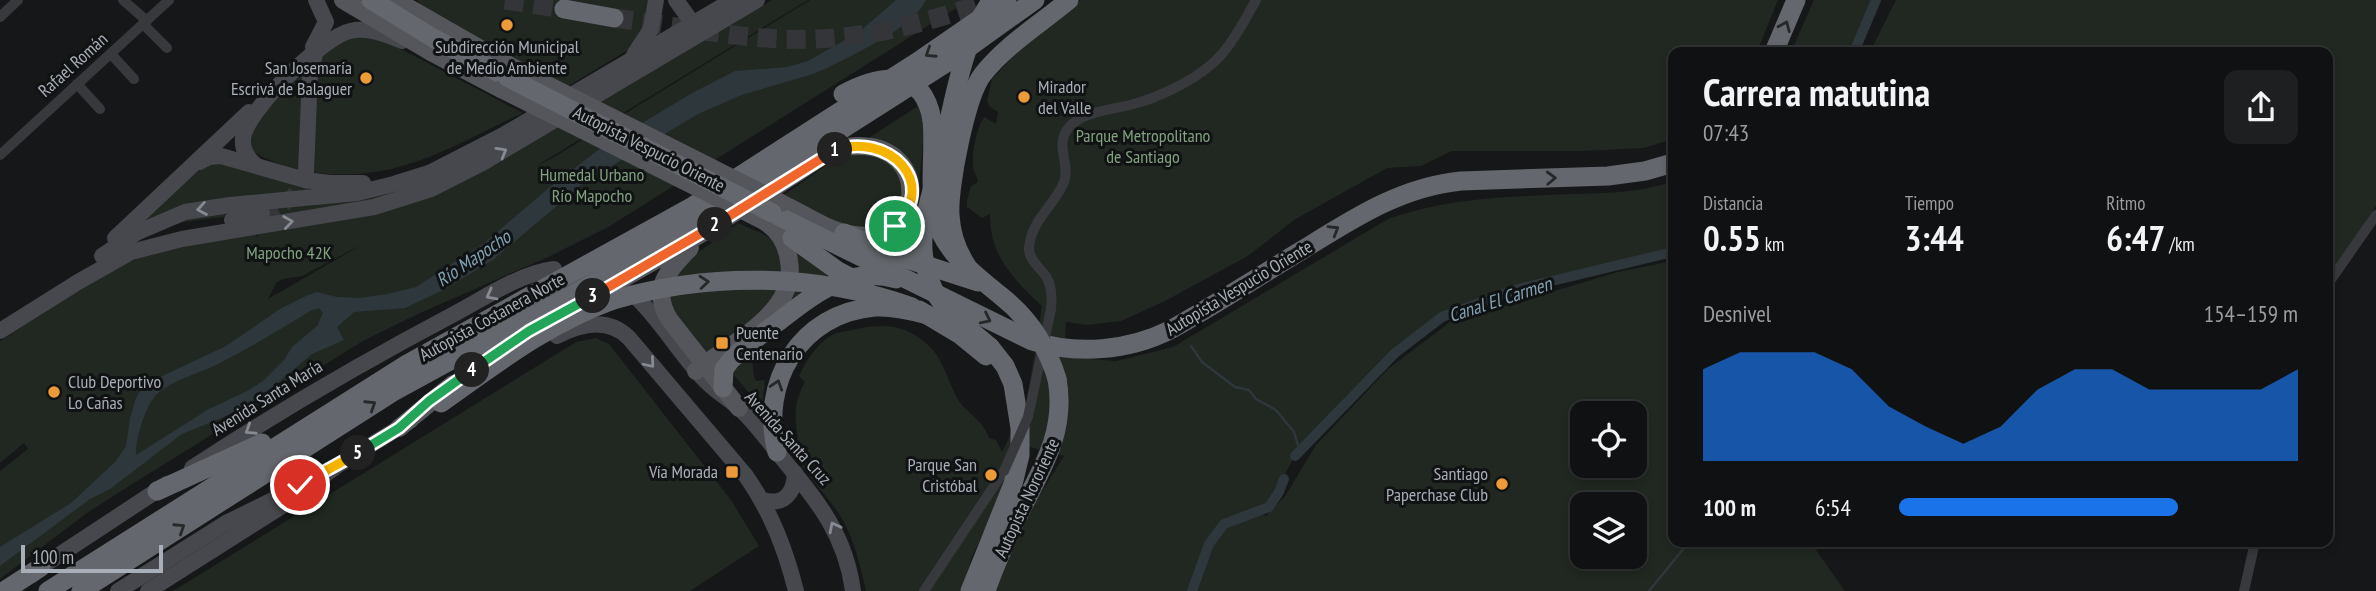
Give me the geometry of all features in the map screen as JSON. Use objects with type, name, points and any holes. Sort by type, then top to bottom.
[{"type":"highway","name":"Autopista Vespucio Oriente","points":[[370,0],[433,38],[770,216],[848,243],[925,288],[1041,344],[1093,350],[1149,340],[1170,330],[1366,211],[1386,200],[1415,190],[1436,184],[1483,180],[1622,174],[1668,165]]},
{"type":"highway","points":[[992,0],[975,30],[967,53],[927,213],[923,242],[928,273],[941,302],[958,321],[990,347],[1010,375],[1017,404]]},
{"type":"highway","name":"Autopista Costanera Norte","points":[[48,591],[407,364],[562,272],[693,206],[938,48],[1007,0]]},
{"type":"highway","name":"Autopista Costanera Norte","points":[[81,591],[393,392],[684,230],[954,58],[1035,0]]},
{"type":"highway","points":[[832,151],[964,66],[1053,0]]},
{"type":"highway","points":[[942,207],[966,113],[978,80],[1003,53],[1069,0]]},
{"type":"highway","points":[[1776,47],[1797,0]]},
{"type":"highway","points":[[570,5],[615,13]]},
{"type":"highway","points":[[562,272],[843,94],[868,82],[899,79],[913,85],[925,96],[932,120],[942,207],[960,255],[967,266],[1001,296]]},
{"type":"highway","points":[[770,216],[792,238],[848,276],[920,311],[959,334],[1002,375],[1017,404]]},
{"type":"highway","points":[[848,243],[966,277],[1001,296]]},
{"type":"highway","points":[[723,388],[724,369],[730,360],[824,288],[855,277],[877,276],[925,288]]},
{"type":"highway","points":[[441,403],[538,336],[581,313],[639,292],[688,284],[748,281],[845,287],[920,311]]},
{"type":"highway","name":"Autopista Nororiente","points":[[975,591],[1010,532],[1053,446],[1060,411],[1057,379],[1051,360],[1038,335],[1020,312],[1001,296]]},
{"type":"highway","points":[[777,452],[771,422],[776,386],[793,353],[809,335],[840,316],[863,309],[900,308],[920,311]]},
{"type":"highway","name":"Autopista Nororiente","points":[[975,591],[1019,466],[1021,437],[1017,404]]},
{"type":"highway","points":[[157,491],[318,419]]},
{"type":"highway","points":[[4,591],[41,567]]},
{"type":"main road","points":[[306,171],[311,55],[326,25],[325,14],[316,0]]},
{"type":"main road","points":[[343,0],[431,52]]},
{"type":"main road","points":[[395,0],[425,18],[507,77]]},
{"type":"main road","points":[[411,0],[425,18]]},
{"type":"main road","points":[[627,61],[647,37],[654,21],[656,0]]},
{"type":"main road","points":[[676,0],[701,25]]},
{"type":"main road","points":[[690,0],[701,25]]},
{"type":"main road","points":[[131,252],[182,239],[373,207],[416,194],[484,162],[701,25],[733,0]]},
{"type":"main road","points":[[0,321],[136,233],[185,212],[340,195],[415,178],[473,152],[627,61],[757,0]]},
{"type":"main road","points":[[257,166],[245,153],[243,140],[247,124],[263,103],[311,55],[344,33],[367,30],[390,36],[507,77]]},
{"type":"main road","points":[[89,264],[250,111],[263,103]]},
{"type":"main road","points":[[399,428],[429,401],[514,340],[704,232],[832,151],[858,146],[886,151],[902,165],[910,185],[908,207],[895,226],[875,235],[860,236],[848,243]]},
{"type":"main road","points":[[194,166],[209,156],[217,155],[290,178],[330,183],[415,178]]},
{"type":"main road","points":[[0,331],[150,239],[167,232],[262,213]]},
{"type":"main road","points":[[680,400],[683,387],[700,368],[773,312],[786,292],[790,276],[789,257],[770,216]]},
{"type":"main road","points":[[704,232],[667,274],[662,293],[666,314],[700,368],[723,388],[739,408]]},
{"type":"main road","name":"Avenida Santa María","points":[[20,591],[41,567],[281,411],[368,360],[520,279],[562,272]]},
{"type":"main road","name":"Avenida Santa Cruz","points":[[636,298],[700,368],[715,390],[739,408],[825,511],[839,536],[853,591]]},
{"type":"main road","points":[[118,591],[226,523],[338,465],[571,329],[597,324],[610,326],[625,334],[746,476],[762,500],[783,542],[796,591]]},
{"type":"main road","points":[[148,591],[287,503],[338,465]]},
{"type":"main road","points":[[762,500],[775,502],[787,498],[792,491],[795,473]]},
{"type":"main road","points":[[66,568],[84,539]]},
{"type":"street","points":[[0,17],[18,0]]},
{"type":"street","points":[[123,0],[167,48]]},
{"type":"street","name":"Rafael Román","points":[[0,155],[169,0]]},
{"type":"street","points":[[924,591],[1004,471],[1028,417],[1051,309],[1052,292],[1047,279],[1028,250],[1033,230],[1065,180],[1063,141],[1070,126],[1082,118],[1155,97],[1193,77],[1226,50],[1256,0]]},
{"type":"street","points":[[111,54],[134,79]]},
{"type":"street","points":[[77,84],[100,109]]},
{"type":"street","points":[[2333,277],[2376,215]]},
{"type":"street","points":[[2244,591],[2254,547]]},
{"type":"green space","points":[[417,0],[648,0],[646,27],[631,48],[567,87],[427,13]]},
{"type":"green space","name":"Humedal Urbano Río Mapocho","points":[[772,0],[808,0],[533,168],[810,0],[969,0],[610,226],[363,341],[87,513],[0,579],[0,471],[28,449],[24,443],[0,463],[0,341],[89,283],[144,256],[185,245],[255,233],[258,238],[258,233],[400,205],[671,60]],"holes":[[[363,244],[268,299],[276,283],[302,276]]]},
{"type":"green space","name":"Parque Metropolitano de Santiago","points":[[1081,0],[1778,0],[1759,47],[1668,47],[1668,141],[1644,148],[1582,151],[1452,151],[1421,166],[1387,168],[1294,220],[1248,256],[1165,301],[1121,321],[1087,325],[1066,322],[1064,357],[1116,361],[1173,347],[1388,219],[1411,212],[1479,199],[1623,192],[1668,182],[1668,249],[1513,287],[1441,314],[1393,350],[1298,450],[1269,504],[1254,509],[1266,516],[1285,496],[1316,445],[1388,369],[1450,322],[1618,272],[1668,262],[1668,547],[1814,547],[1845,591],[996,591],[1023,522],[1064,456],[1023,445],[971,559],[963,591],[866,591],[858,558],[846,527],[789,445],[798,438],[796,409],[805,382],[799,376],[817,348],[832,335],[874,326],[902,329],[920,338],[933,351],[959,401],[984,427],[989,438],[996,440],[1002,452],[1027,401],[1042,306],[1005,266],[994,242],[990,214],[982,218],[967,207],[971,186],[978,182],[973,159],[979,128],[984,117],[996,124],[998,112],[990,107],[987,101],[992,79],[1023,46]]},
{"type":"green space","points":[[1814,0],[1873,0],[1852,47],[1793,47]]},
{"type":"green space","points":[[1896,0],[2376,0],[2376,206],[2333,271],[2333,47],[1872,47]]},
{"type":"green space","points":[[345,39],[382,39],[523,113],[424,159],[370,173],[328,174],[308,171],[269,160],[251,150],[248,131],[293,80],[332,45]]},
{"type":"green space","points":[[918,106],[924,131],[917,208],[918,258],[870,241],[884,237],[916,184],[867,139]]},
{"type":"green space","points":[[849,152],[887,161],[897,173],[902,187],[898,209],[888,220],[870,231],[832,222],[784,195]]},
{"type":"green space","points":[[211,160],[332,187],[125,233]]},
{"type":"green space","points":[[463,168],[392,197],[268,218],[230,216],[184,222],[159,229],[176,220]]},
{"type":"green space","points":[[738,223],[769,237],[784,255],[775,302],[709,353],[675,318],[666,291],[684,263]]},
{"type":"green space","points":[[790,245],[829,274],[790,301]]},
{"type":"green space","points":[[596,338],[609,344],[731,500],[759,546],[690,591],[173,591],[576,342]]},
{"type":"green space","points":[[750,355],[756,381],[765,380],[761,419],[748,401],[748,392],[732,373]]},
{"type":"water","name":"Río Mapocho","points":[[896,0],[926,0],[909,20],[896,30],[827,68],[742,95],[698,114],[585,182],[494,259],[447,288],[405,308],[354,312],[337,327],[344,340],[312,354],[265,394],[236,412],[182,434],[110,489],[90,499],[0,566],[0,547],[71,503],[115,462],[126,446],[136,398],[140,391],[158,378],[226,346],[280,309],[317,292],[337,297],[360,298],[416,287],[484,243],[606,144],[694,92],[735,71],[787,67],[808,61],[859,32]],"holes":[[[319,308],[323,313],[317,326],[292,347],[284,360],[263,381],[209,409],[136,455],[145,414],[157,394],[180,380],[232,357],[310,311]]]},
{"type":"waterway","name":"Canal El Carmen","points":[[1856,47],[1876,0]]},
{"type":"waterway","name":"Canal El Carmen","points":[[1295,456],[1395,353],[1442,317],[1514,290],[1668,253]]},
{"type":"waterway","points":[[1191,346],[1202,362],[1235,387],[1249,390],[1256,399],[1276,410],[1294,432],[1300,452]]},
{"type":"waterway","name":"Canal El Carmen","points":[[1192,591],[1209,544],[1224,524],[1269,507],[1284,479]]},
{"type":"waterway","points":[[1649,591],[1685,547]]},
{"type":"tunnel","points":[[505,0],[564,9]]},
{"type":"tunnel","points":[[614,18],[740,36],[838,38],[905,26],[992,0]]},
{"type":"tunnel","points":[[262,213],[291,198],[300,187],[306,171]]},
{"type":"place","name":"Subdirección Municipal de Medio Ambiente","points":[[507,25]]},
{"type":"place","name":"San Josemaría Escrivá de Balaguer","points":[[366,78]]},
{"type":"place","name":"Mirador del Valle","points":[[1024,97]]},
{"type":"place","name":"Puente Centenario","points":[[722,343]]},
{"type":"place","name":"Club Deportivo Lo Cañas","points":[[54,392]]},
{"type":"place","name":"Vía Morada","points":[[732,472]]},
{"type":"place","name":"Parque San Cristóbal","points":[[991,475]]},
{"type":"place","name":"Santiago Paperchase Club","points":[[1502,484]]},
{"type":"route","points":[[300,485],[399,428],[429,401],[514,340],[704,232],[832,151],[866,146],[886,151],[898,159],[906,171],[911,192],[903,218],[895,226]]},
{"type":"park label","name":"Mapocho 42K","points":[[289,253]]}]
